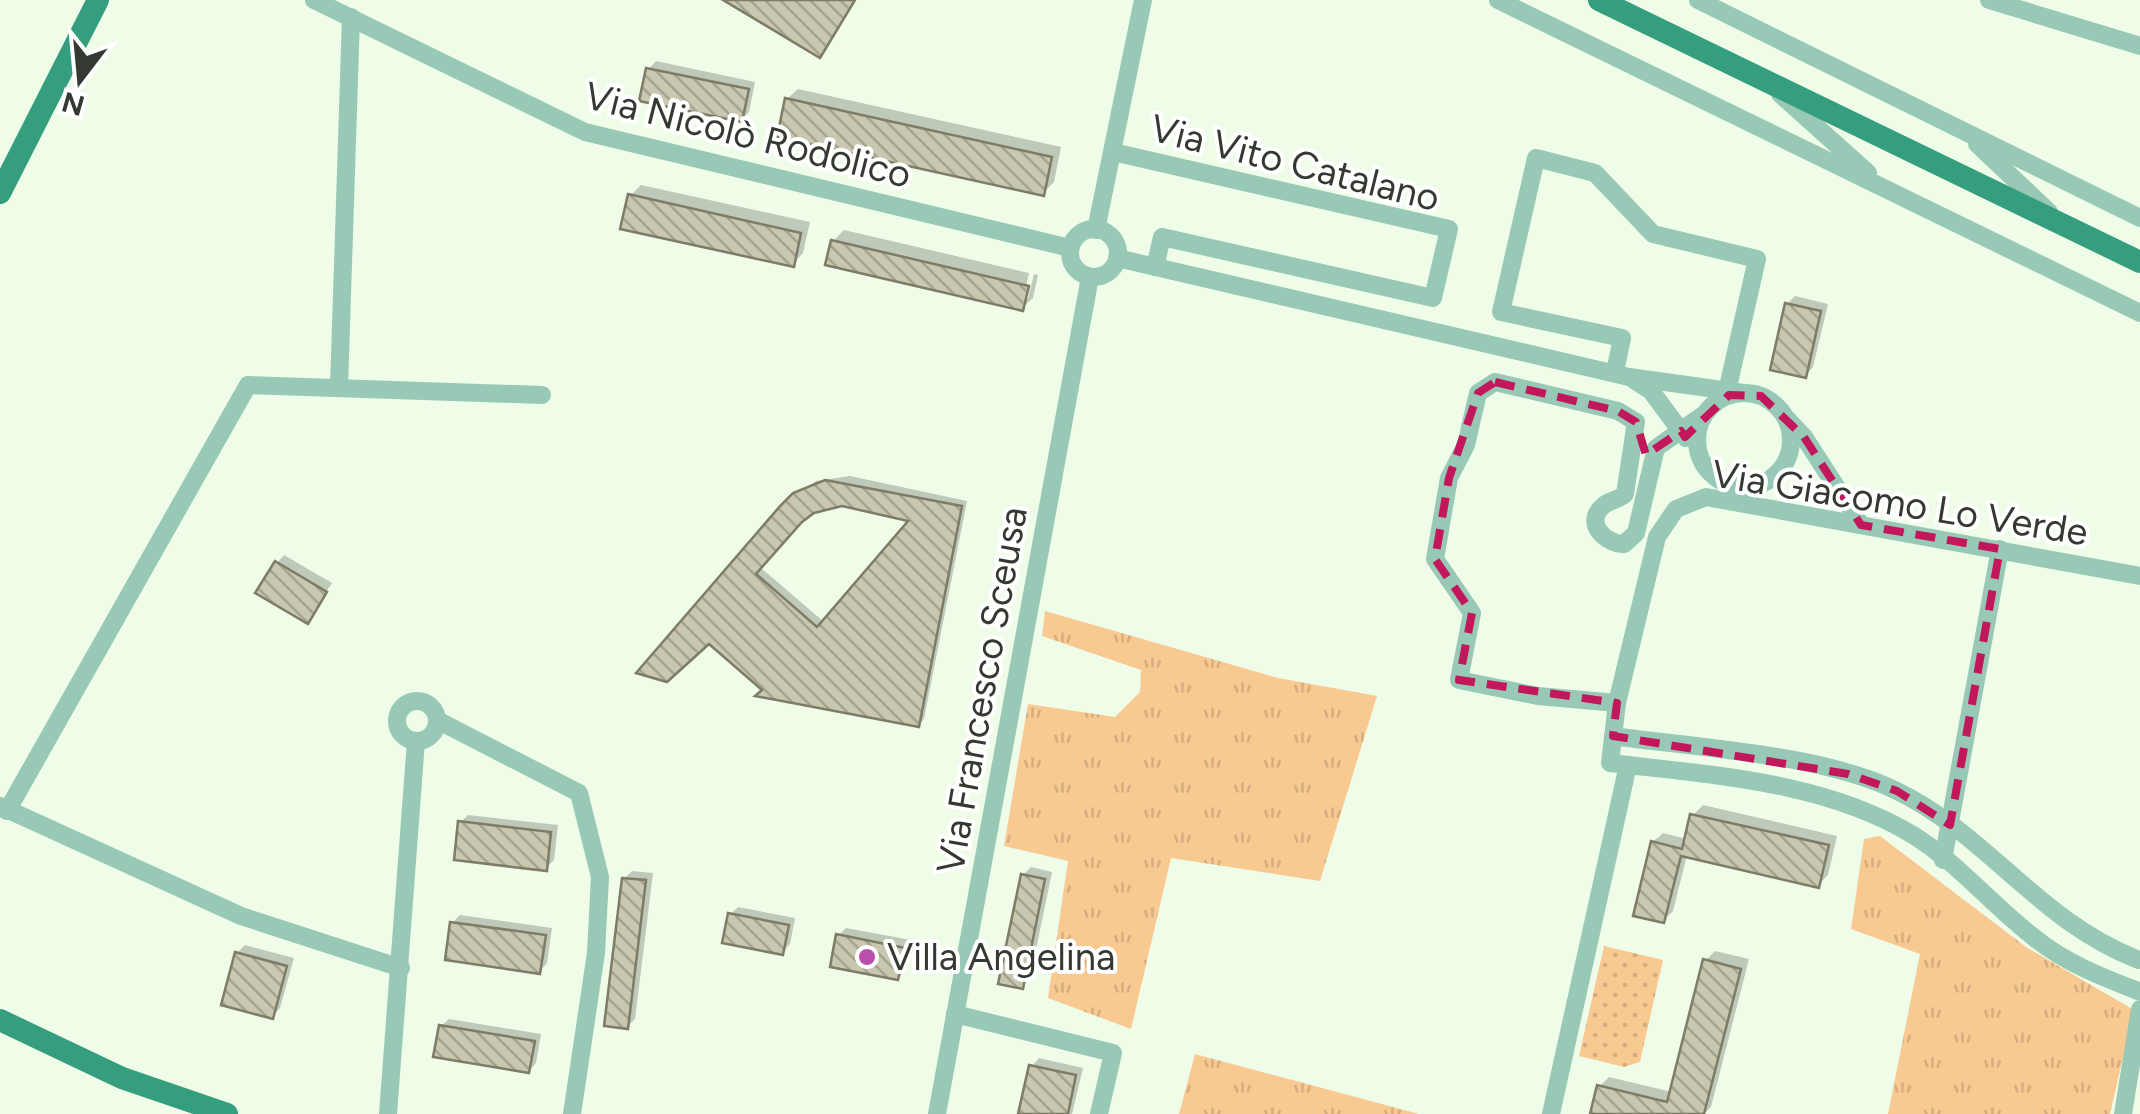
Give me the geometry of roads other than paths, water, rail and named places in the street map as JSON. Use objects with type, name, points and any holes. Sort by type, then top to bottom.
[{"type":"main road","points":[[0,193],[98,0]]},
{"type":"main road","points":[[1599,0],[2140,262]]},
{"type":"main road","points":[[0,1020],[122,1078],[227,1114]]},
{"type":"street","name":"Via Nicolò Rodolico","points":[[314,0],[585,132],[1070,248]]},
{"type":"street","points":[[1096,230],[1143,0]]},
{"type":"street","points":[[1498,0],[2140,313]]},
{"type":"street","points":[[1698,0],[2140,218]]},
{"type":"street","points":[[1989,0],[2140,46]]},
{"type":"street","points":[[340,388],[351,18]]},
{"type":"street","points":[[1768,83],[1884,188]]},
{"type":"street","points":[[1960,129],[2060,222]]},
{"type":"street","name":"Via Vito Catalano","points":[[1112,152],[1449,228],[1433,298],[1162,237],[1155,267]]},
{"type":"street","points":[[1622,375],[1622,338],[1501,312],[1536,158],[1594,173],[1653,234],[1757,259],[1736,390]]},
{"type":"street","points":[[1096,230],[1115,242],[1117,258],[1110,271],[1090,277],[1076,270],[1070,248],[1082,232],[1096,230]]},
{"type":"street","points":[[1117,258],[1622,375],[1761,396],[1804,437],[1860,525]]},
{"type":"street","name":"Via Francesco Sceusa","points":[[936,1114],[1090,277]]},
{"type":"street","points":[[1622,375],[1661,402],[1718,479],[1778,508]]},
{"type":"street","points":[[1617,703],[1538,696],[1460,680],[1472,613],[1435,559],[1449,478],[1466,444],[1478,393],[1486,386],[1495,382],[1618,410],[1636,422],[1624,494],[1605,503],[1598,514],[1596,526],[1603,538],[1613,544],[1624,544],[1636,533],[1656,448],[1661,402]]},
{"type":"street","points":[[400,968],[240,916],[4,808],[248,385],[542,395]]},
{"type":"street","points":[[1656,448],[1736,390]]},
{"type":"street","points":[[1704,415],[1696,439],[1704,464]]},
{"type":"street","points":[[1706,497],[1766,481],[1778,472],[1790,446],[1785,417]]},
{"type":"street","name":"Via Giacomo Lo Verde","points":[[1551,1114],[1619,764],[1614,736],[1617,703],[1657,537],[1676,509],[1706,497],[2140,576]]},
{"type":"street","points":[[1943,860],[2000,549]]},
{"type":"street","points":[[437,720],[428,738],[416,741],[399,730],[400,710],[412,702],[426,703],[437,720],[579,793],[599,892],[596,953],[572,1114]]},
{"type":"street","points":[[1614,736],[1848,774],[1897,790],[1950,825],[2070,927],[2140,960],[2132,975],[2139,998],[2123,1114]]},
{"type":"street","points":[[388,1114],[416,741]]},
{"type":"street","points":[[1619,764],[1762,784],[1842,802],[1917,838],[2038,941],[2139,998]]},
{"type":"street","points":[[955,1014],[1113,1052],[1099,1114]]},
{"type":"place","name":"Villa Angelina","points":[[867,957]]}]
